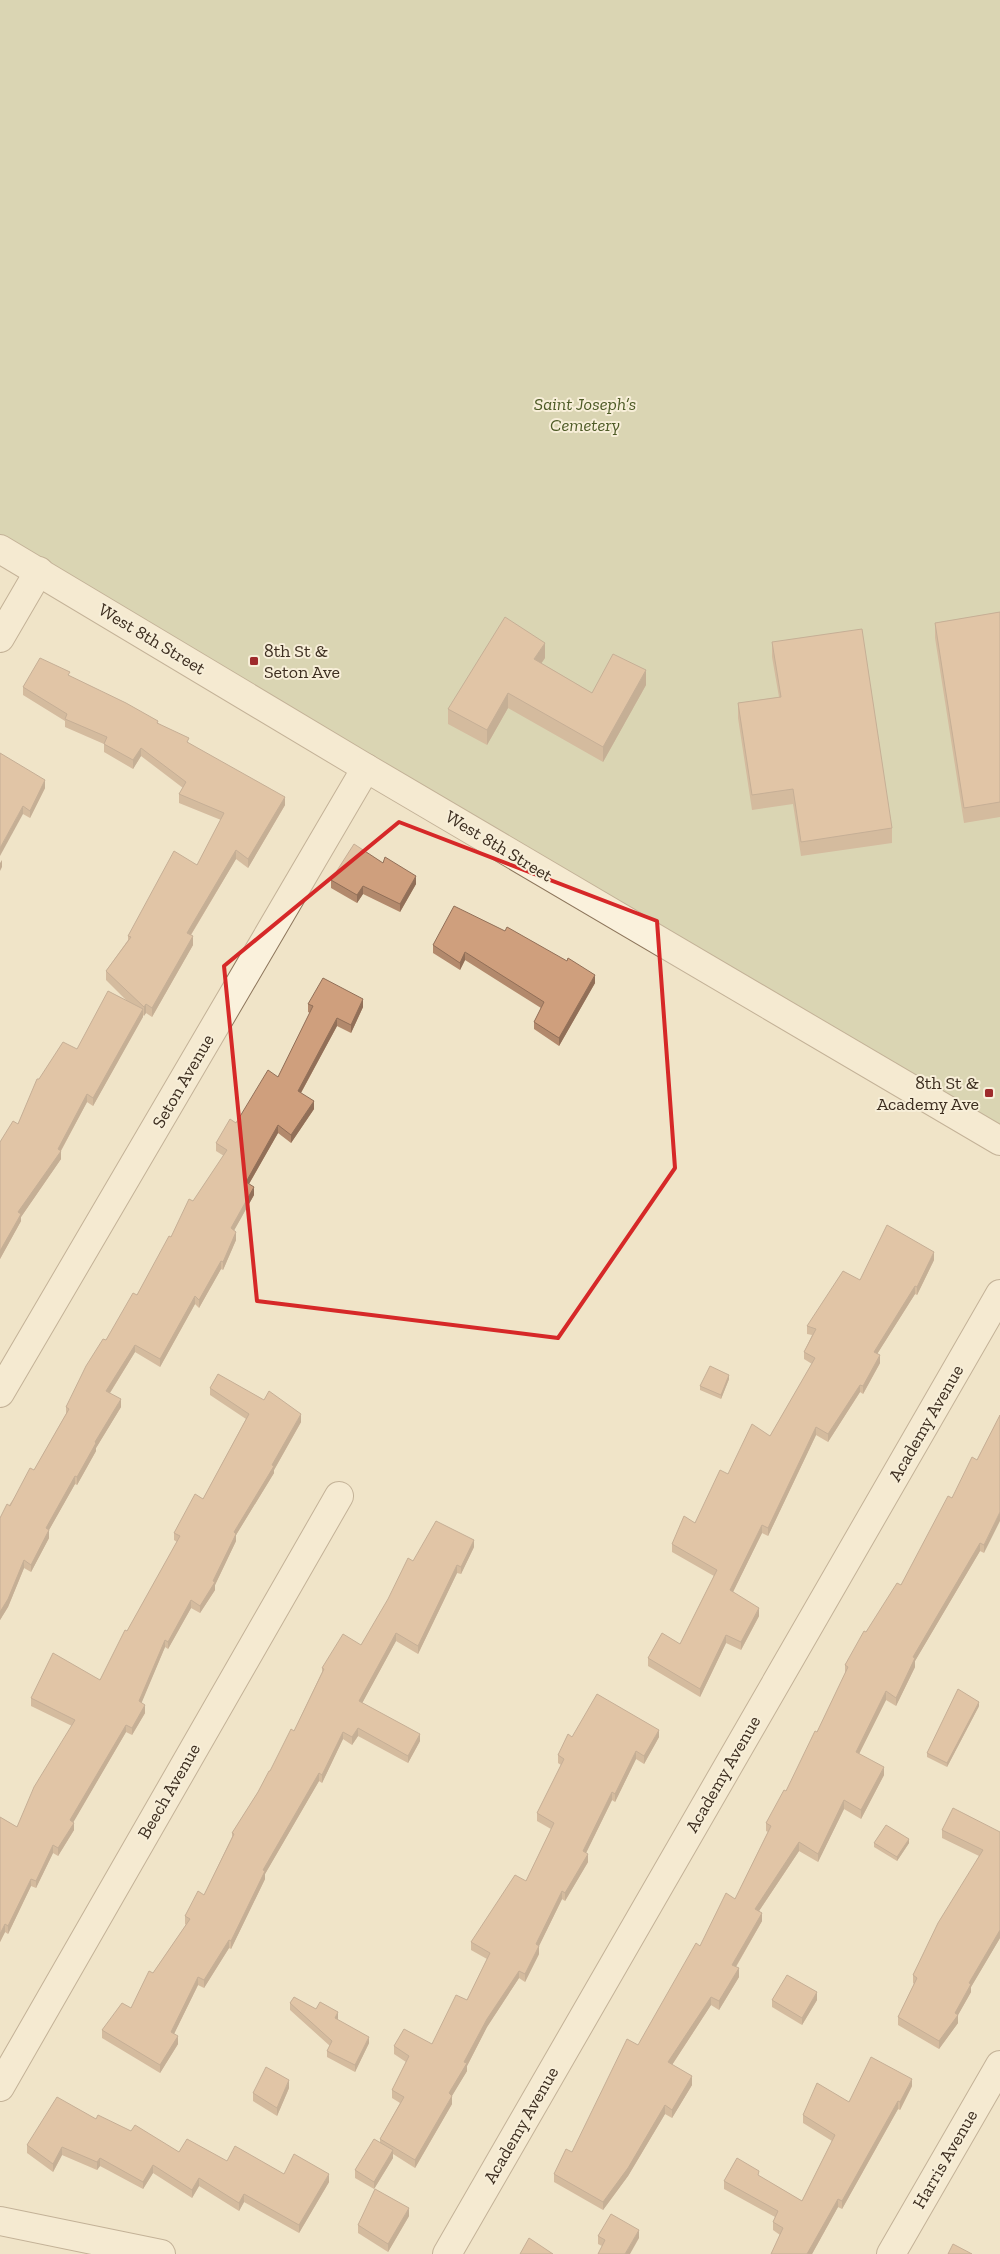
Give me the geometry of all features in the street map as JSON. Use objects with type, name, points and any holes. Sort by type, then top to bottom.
[{"type":"street","name":"West 8th Street","points":[[0,549],[366,768],[1000,1141]]},
{"type":"street","points":[[0,638],[39,571]]},
{"type":"street","name":"Seton Avenue","points":[[0,1393],[366,768]]},
{"type":"street","name":"Academy Avenue","points":[[447,2254],[1000,1294]]},
{"type":"street","name":"Beech Avenue","points":[[0,2087],[339,1496]]},
{"type":"street","name":"Harris Avenue","points":[[891,2254],[1000,2065]]},
{"type":"street","points":[[0,2221],[161,2254]]},
{"type":"highlighted area","points":[[399,822],[657,921],[675,1168],[558,1338],[257,1301],[224,966]]},
{"type":"green space","name":"Saint Joseph’s Cemetery","points":[[0,0],[1000,0],[1000,1141],[0,549]]},
{"type":"building","points":[[1000,612],[1000,802],[964,808],[935,623]]},
{"type":"building","points":[[505,617],[545,643],[534,659],[592,693],[613,654],[646,670],[603,747],[508,693],[487,730],[448,709]]},
{"type":"building","points":[[862,629],[892,828],[801,842],[793,789],[752,795],[738,703],[781,697],[772,642]]},
{"type":"building","points":[[40,658],[70,672],[68,675],[126,703],[158,721],[157,723],[189,738],[187,742],[285,797],[248,859],[236,850],[187,933],[193,936],[152,1008],[146,1004],[144,1007],[106,971],[131,937],[128,936],[174,851],[197,865],[224,813],[179,794],[186,782],[141,748],[133,760],[104,744],[107,737],[65,719],[67,714],[23,687]]},
{"type":"building","points":[[0,753],[45,780],[30,811],[23,806],[0,848]]},
{"type":"building","points":[[354,844],[383,863],[385,857],[416,876],[400,904],[363,886],[357,895],[331,880]]},
{"type":"building","points":[[454,906],[505,931],[507,927],[567,961],[568,958],[595,975],[559,1038],[534,1022],[544,1002],[465,952],[460,963],[433,945]]},
{"type":"building","points":[[323,978],[363,999],[351,1025],[337,1018],[298,1091],[314,1101],[291,1135],[278,1125],[246,1182],[254,1187],[231,1228],[236,1232],[223,1262],[221,1261],[199,1300],[195,1296],[160,1359],[135,1345],[106,1391],[121,1399],[46,1528],[49,1530],[31,1565],[24,1560],[8,1599],[0,1612],[0,1518],[7,1504],[10,1506],[30,1468],[34,1470],[69,1409],[66,1407],[86,1366],[103,1339],[106,1340],[133,1293],[137,1295],[169,1236],[171,1237],[189,1199],[193,1201],[227,1150],[216,1143],[230,1119],[236,1123],[268,1070],[278,1077],[313,1006],[308,1004]]},
{"type":"building","points":[[108,991],[143,1009],[93,1098],[87,1094],[58,1149],[61,1151],[18,1212],[21,1214],[0,1251],[0,1142],[13,1121],[18,1124],[37,1079],[39,1079],[63,1042],[77,1049]]},
{"type":"building","points":[[887,1225],[934,1252],[917,1287],[915,1286],[874,1352],[880,1355],[863,1386],[860,1385],[828,1434],[816,1427],[768,1528],[762,1525],[730,1590],[759,1608],[741,1642],[726,1635],[700,1689],[648,1658],[662,1633],[680,1644],[717,1570],[672,1544],[684,1516],[695,1523],[720,1470],[728,1474],[752,1424],[770,1436],[815,1358],[804,1352],[816,1329],[807,1326],[843,1271],[860,1280]]},
{"type":"building","points":[[710,1366],[729,1375],[721,1395],[700,1386]]},
{"type":"building","points":[[218,1374],[264,1400],[269,1391],[301,1414],[272,1465],[274,1466],[234,1532],[236,1534],[213,1581],[215,1582],[200,1606],[191,1600],[168,1642],[165,1640],[139,1701],[145,1705],[132,1728],[126,1725],[70,1820],[74,1823],[58,1848],[53,1845],[36,1881],[31,1879],[8,1926],[5,1924],[0,1934],[0,1817],[17,1827],[34,1787],[75,1720],[31,1698],[53,1653],[100,1680],[125,1630],[127,1631],[180,1536],[174,1533],[195,1494],[203,1499],[249,1414],[210,1388]]},
{"type":"building","points":[[1000,1415],[1000,1512],[984,1545],[980,1543],[913,1657],[915,1658],[896,1698],[886,1691],[856,1752],[884,1767],[861,1810],[844,1800],[818,1854],[799,1842],[755,1909],[762,1913],[732,1965],[739,1968],[719,2001],[711,1997],[668,2062],[692,2076],[672,2110],[665,2105],[628,2168],[603,2202],[554,2174],[566,2149],[572,2152],[627,2039],[638,2045],[696,1943],[700,1946],[726,1893],[735,1899],[771,1826],[766,1823],[784,1790],[786,1791],[815,1731],[817,1732],[848,1667],[845,1665],[864,1631],[866,1632],[897,1583],[901,1585],[948,1496],[952,1498],[972,1457],[977,1460]]},
{"type":"building","points":[[436,1521],[474,1540],[461,1567],[457,1565],[418,1646],[396,1633],[359,1701],[420,1734],[408,1756],[358,1728],[352,1737],[343,1732],[322,1775],[319,1773],[263,1870],[265,1871],[231,1941],[229,1940],[204,1980],[198,1977],[171,2032],[178,2036],[160,2065],[102,2030],[122,2003],[131,2008],[149,1971],[153,1973],[190,1919],[185,1916],[198,1891],[204,1895],[234,1834],[232,1833],[270,1771],[291,1729],[294,1731],[324,1669],[322,1668],[343,1634],[361,1645],[388,1599],[408,1558],[413,1561]]},
{"type":"building","points":[[958,1689],[979,1702],[947,1763],[927,1753]]},
{"type":"building","points":[[597,1694],[659,1730],[644,1756],[636,1751],[615,1794],[612,1792],[583,1851],[588,1854],[565,1893],[562,1891],[536,1944],[539,1946],[525,1974],[519,1971],[487,2019],[464,2062],[467,2063],[449,2093],[452,2096],[415,2160],[380,2139],[404,2097],[392,2090],[409,2056],[394,2046],[404,2029],[432,2044],[456,1995],[467,2000],[490,1953],[471,1942],[515,1875],[526,1881],[554,1823],[537,1813],[564,1759],[558,1755],[568,1734],[572,1737]]},
{"type":"building","points":[[953,1808],[1000,1832],[1000,1930],[969,1983],[971,1984],[955,2013],[958,2015],[939,2041],[898,2017],[917,1978],[913,1975],[938,1923],[983,1850],[942,1830]]},
{"type":"building","points":[[886,1825],[909,1839],[897,1857],[874,1843]]},
{"type":"building","points":[[787,1975],[817,1992],[802,2018],[772,2000]]},
{"type":"building","points":[[294,1997],[316,2009],[320,2002],[338,2012],[335,2018],[369,2037],[355,2065],[327,2051],[332,2041],[290,2003]]},
{"type":"building","points":[[871,2057],[912,2079],[842,2201],[838,2199],[807,2254],[771,2254],[783,2228],[773,2222],[778,2211],[724,2181],[737,2158],[759,2171],[758,2175],[802,2201],[835,2135],[803,2115],[817,2083],[849,2102]]},
{"type":"building","points":[[266,2067],[289,2080],[277,2108],[253,2093]]},
{"type":"building","points":[[57,2097],[96,2119],[98,2115],[131,2131],[135,2125],[179,2152],[187,2139],[227,2161],[235,2146],[284,2174],[294,2154],[329,2174],[299,2225],[244,2194],[239,2203],[199,2178],[192,2190],[153,2165],[143,2182],[100,2158],[97,2162],[62,2147],[53,2164],[27,2145]]},
{"type":"building","points":[[374,2139],[393,2150],[374,2182],[355,2170]]},
{"type":"building","points":[[375,2189],[409,2208],[388,2244],[358,2225]]},
{"type":"building","points":[[611,2214],[639,2230],[625,2254],[598,2254],[605,2240],[598,2236]]},
{"type":"building","points":[[529,2238],[553,2254],[520,2254]]},
{"type":"building","points":[[953,2244],[972,2254],[948,2254]]},
{"type":"place","name":"8th St & Seton Ave","points":[[254,661]]},
{"type":"place","name":"8th St & Academy Ave","points":[[989,1093]]}]
